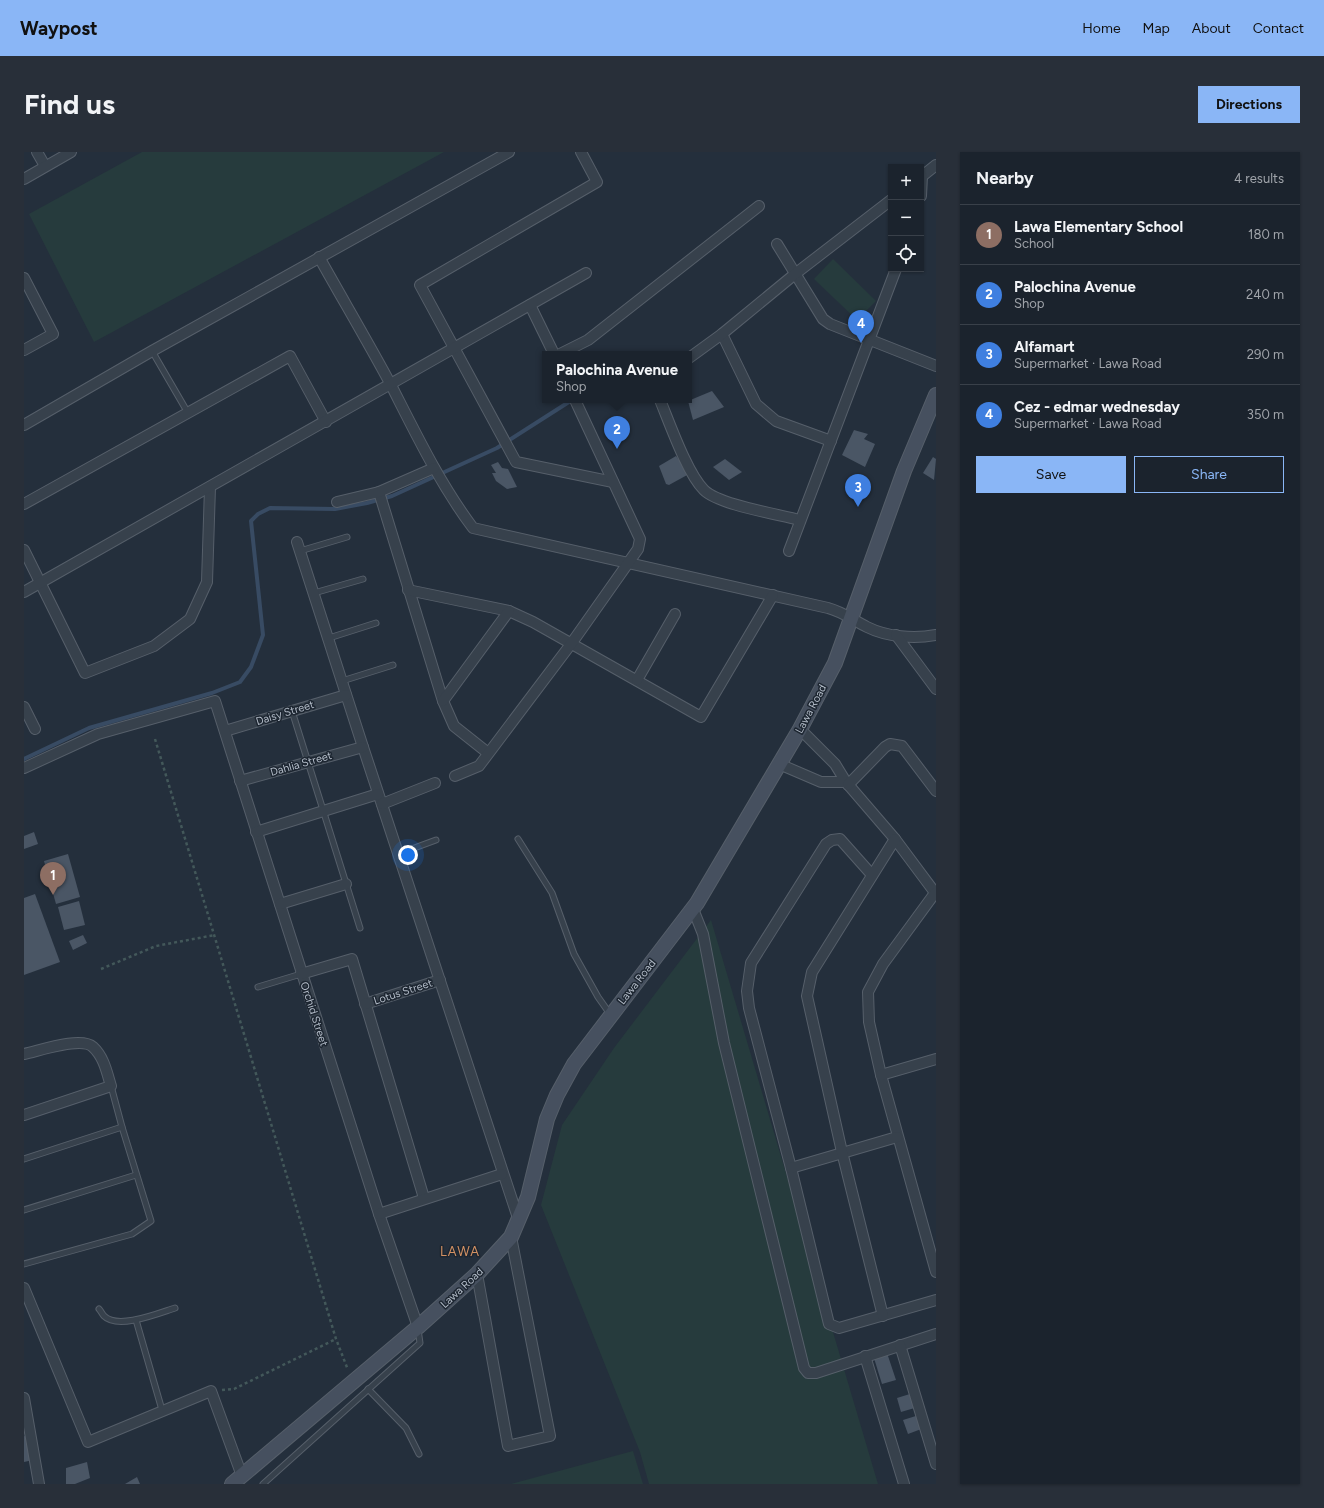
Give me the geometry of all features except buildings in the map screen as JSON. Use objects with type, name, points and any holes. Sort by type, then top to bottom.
[{"type":"main road","name":"Lawa Road","points":[[237,1480],[353,1384],[418,1327],[477,1274],[511,1237],[528,1197],[540,1145],[556,1095],[574,1064],[693,909],[800,729],[835,663],[904,471],[936,395]]},
{"type":"street","points":[[37,152],[45,166]]},
{"type":"street","points":[[24,179],[71,152]]},
{"type":"street","points":[[24,425],[152,351],[509,152]]},
{"type":"street","points":[[581,152],[598,182],[420,285],[516,462],[613,482]]},
{"type":"street","points":[[924,175],[936,165]]},
{"type":"street","points":[[692,356],[722,334],[795,274],[888,202]]},
{"type":"street","points":[[566,351],[588,340],[759,206]]},
{"type":"street","points":[[777,244],[823,319],[830,324],[936,366]]},
{"type":"street","points":[[319,257],[390,384],[434,468],[454,503],[472,528],[773,594],[841,612],[867,627],[896,635],[926,636],[936,634]]},
{"type":"street","points":[[789,551],[895,272]]},
{"type":"street","points":[[24,592],[326,422],[586,273]]},
{"type":"street","points":[[24,279],[53,334],[24,350]]},
{"type":"street","points":[[530,304],[553,351]]},
{"type":"street","points":[[722,334],[756,404],[776,421],[831,441]]},
{"type":"street","points":[[24,504],[290,356],[326,422]]},
{"type":"street","points":[[455,776],[479,766],[571,644],[630,563],[638,549],[640,539],[576,403]]},
{"type":"street","points":[[661,403],[693,476],[705,491],[718,500],[800,520]]},
{"type":"street","points":[[337,502],[379,492],[434,468]]},
{"type":"street","points":[[24,550],[85,673],[154,646],[190,619],[207,582],[210,487]]},
{"type":"street","points":[[379,492],[443,700],[454,726],[488,753]]},
{"type":"street","points":[[299,547],[502,1174],[519,1221]]},
{"type":"street","points":[[408,590],[509,611],[533,622],[701,717],[773,594]]},
{"type":"street","points":[[443,700],[509,611]]},
{"type":"street","points":[[637,680],[675,614]]},
{"type":"street","points":[[896,635],[936,689]]},
{"type":"street","name":"Daisy Street","points":[[224,731],[346,695]]},
{"type":"street","name":"Orchid Street","points":[[24,768],[98,734],[215,700],[378,1214],[418,1327]]},
{"type":"street","points":[[24,706],[35,729]]},
{"type":"street","points":[[800,729],[835,764],[847,784],[895,839],[936,894],[883,964],[868,992],[869,1022],[881,1075],[897,1137],[936,1272]]},
{"type":"street","points":[[779,764],[821,782],[847,784],[885,747],[896,744],[902,746],[936,791]]},
{"type":"street","name":"Dahlia Street","points":[[240,781],[363,747]]},
{"type":"street","points":[[382,804],[434,783]]},
{"type":"street","points":[[256,832],[378,794]]},
{"type":"street","points":[[872,876],[840,839],[832,840],[826,844],[751,963],[747,991],[749,1008],[791,1168],[829,1324],[839,1328],[936,1300]]},
{"type":"street","points":[[883,1316],[842,1152],[807,996],[812,972],[895,839]]},
{"type":"street","points":[[280,904],[346,884]]},
{"type":"street","points":[[693,909],[703,934],[724,1043],[804,1368],[808,1373],[816,1373],[936,1334]]},
{"type":"street","points":[[301,974],[352,959],[424,1198]]},
{"type":"street","name":"Lotus Street","points":[[365,1004],[440,980]]},
{"type":"street","points":[[24,1054],[78,1042],[92,1046],[103,1060],[111,1086],[24,1115]]},
{"type":"street","points":[[881,1075],[936,1059]]},
{"type":"street","points":[[791,1168],[897,1137]]},
{"type":"street","points":[[378,1214],[502,1174]]},
{"type":"street","points":[[477,1274],[508,1446],[550,1436],[511,1237]]},
{"type":"street","points":[[24,1288],[88,1442],[211,1390],[237,1480]]},
{"type":"street","points":[[900,1345],[936,1464]]},
{"type":"street","points":[[865,1356],[904,1484]]},
{"type":"street","points":[[24,1398],[39,1484]]},
{"type":"lane","points":[[152,351],[188,413]]},
{"type":"lane","points":[[299,547],[346,537]]},
{"type":"lane","points":[[314,593],[363,579]]},
{"type":"lane","points":[[329,638],[376,623]]},
{"type":"lane","points":[[342,681],[392,664]]},
{"type":"lane","points":[[292,711],[322,812],[360,928]]},
{"type":"lane","points":[[518,839],[552,893],[574,954],[598,997],[611,1015]]},
{"type":"lane","points":[[398,854],[436,840]]},
{"type":"lane","points":[[258,987],[301,974]]},
{"type":"lane","points":[[24,1264],[132,1234],[151,1221],[136,1175],[111,1086]]},
{"type":"lane","points":[[24,1159],[122,1127]]},
{"type":"lane","points":[[24,1210],[136,1175]]},
{"type":"lane","points":[[99,1308],[105,1318],[117,1322],[136,1320],[175,1308]]},
{"type":"lane","points":[[136,1320],[162,1410]]},
{"type":"lane","points":[[263,1484],[420,1343],[418,1327]]},
{"type":"lane","points":[[368,1390],[406,1428],[419,1454]]},
{"type":"path","points":[[155,740],[336,1338],[353,1384]]},
{"type":"path","points":[[101,969],[156,946],[215,935]]},
{"type":"path","points":[[211,1390],[234,1389],[336,1338]]},
{"type":"green space","points":[[142,152],[444,152],[94,342],[29,214]]},
{"type":"green space","points":[[833,259],[876,301],[857,320],[814,279]]},
{"type":"green space","points":[[711,920],[878,1484],[649,1484],[640,1452],[541,1205],[562,1125],[614,1048]]},
{"type":"green space","points":[[633,1451],[643,1484],[511,1484]]},
{"type":"waterway","points":[[24,759],[89,728],[212,693],[240,682],[251,667],[263,635],[251,521],[258,514],[270,508],[335,509],[367,503],[392,496],[497,448],[567,403]]},
{"type":"place","name":"Cez - edmar wednesday","points":[[861,343]]},
{"type":"place","name":"Palochina Avenue","points":[[617,449]]},
{"type":"place","name":"Alfamart","points":[[858,507]]},
{"type":"place","name":"Lawa Elementary School","points":[[53,895]]},
{"type":"district","name":"LAWA","points":[[460,1251]]}]
